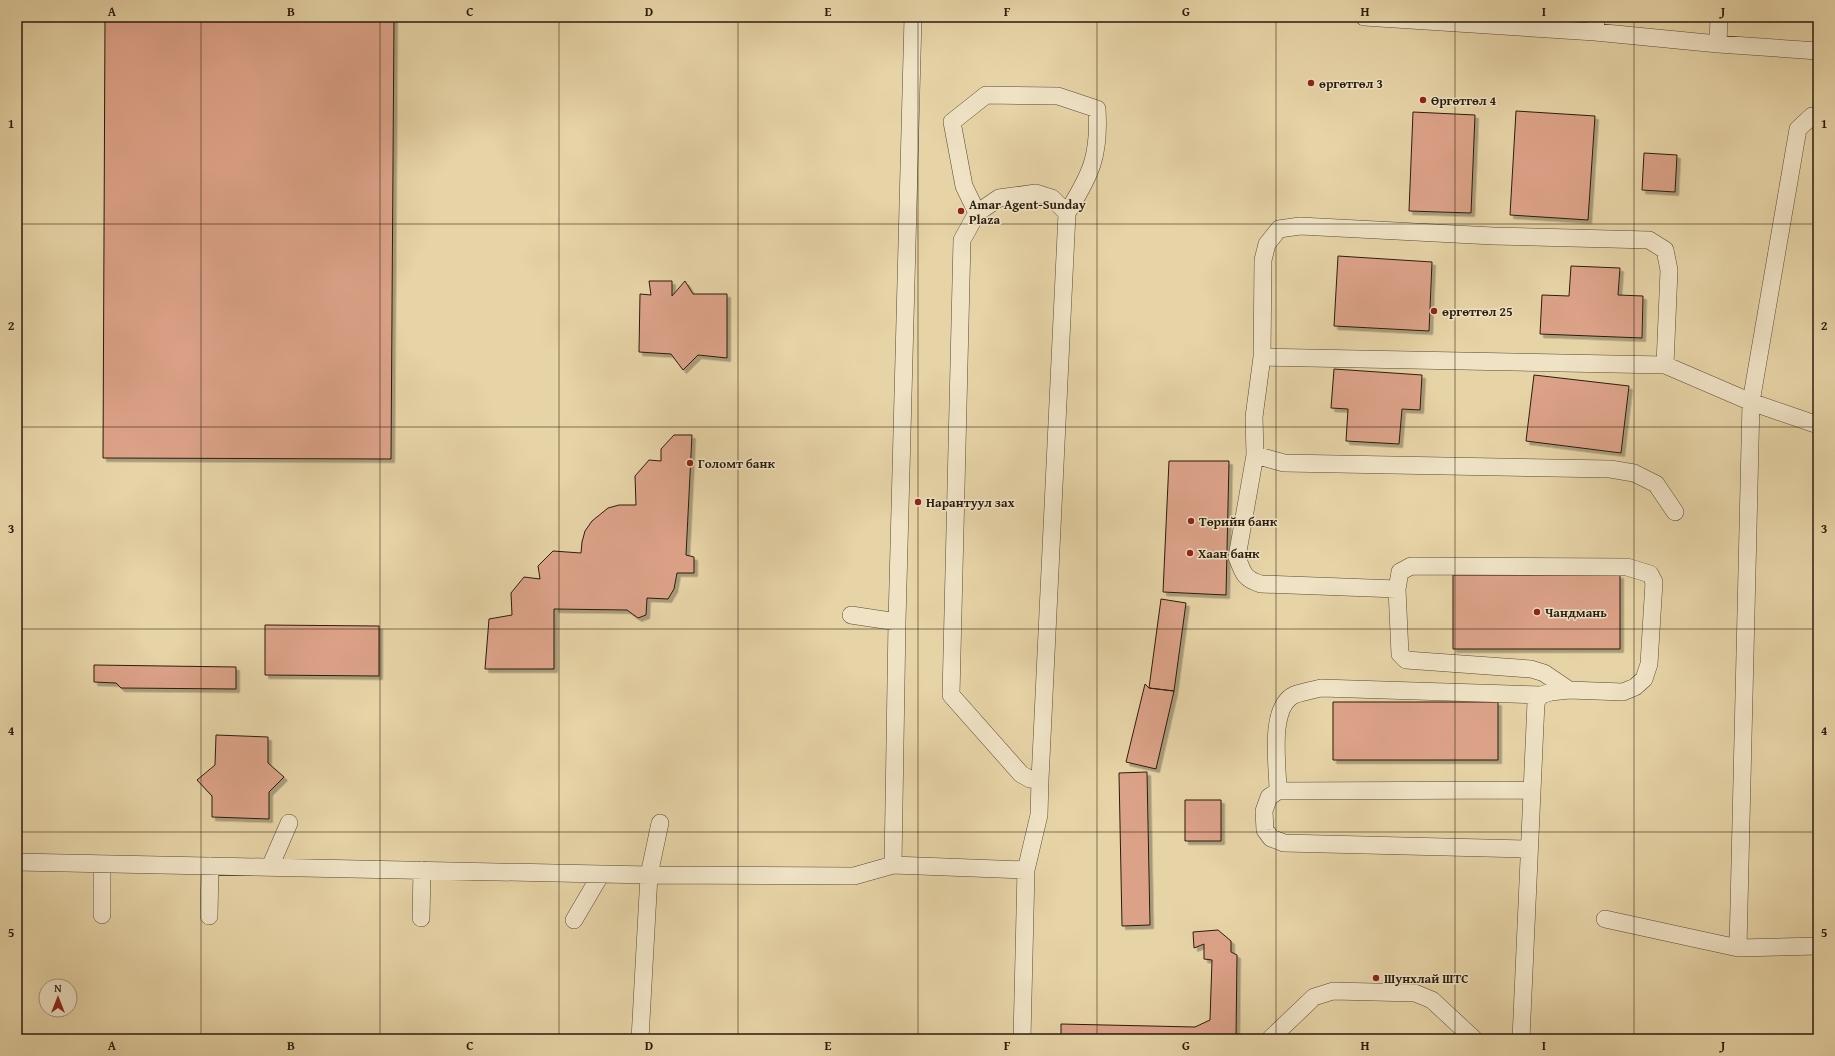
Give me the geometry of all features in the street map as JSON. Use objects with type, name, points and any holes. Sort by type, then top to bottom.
[{"type":"lane","points":[[893,865],[897,622],[913,17]]},
{"type":"lane","points":[[1364,17],[1596,24],[1718,44],[1818,51]]},
{"type":"lane","points":[[1718,44],[1719,17]]},
{"type":"lane","points":[[977,213],[964,186],[952,122],[986,95],[1058,96],[1097,109],[1099,130],[1095,159],[1086,182],[1067,213],[1038,815],[1026,870],[1022,1039]]},
{"type":"lane","points":[[1738,948],[1751,402],[1798,129],[1812,116],[1818,117]]},
{"type":"lane","points":[[1040,780],[1021,774],[951,695],[962,240],[977,213],[999,198],[1036,193],[1052,198],[1067,213]]},
{"type":"lane","points":[[1397,589],[1261,584],[1250,581],[1242,573],[1238,557],[1255,455],[1254,417],[1262,357],[1263,260],[1267,244],[1279,229],[1300,226],[1493,236],[1649,240],[1665,250],[1669,270],[1665,365]]},
{"type":"lane","points":[[1262,357],[1665,365],[1751,402],[1818,425]]},
{"type":"lane","points":[[1255,455],[1284,463],[1610,469],[1634,473],[1656,484],[1674,512]]},
{"type":"lane","points":[[1278,792],[1277,724],[1283,706],[1294,696],[1321,688],[1541,695],[1568,690],[1623,692],[1635,687],[1644,679],[1649,664],[1654,582],[1650,574],[1627,567],[1411,566],[1400,572],[1397,589],[1400,654],[1406,660],[1531,669],[1544,673],[1568,690]]},
{"type":"lane","points":[[851,615],[897,622]]},
{"type":"lane","points":[[1521,1039],[1536,702],[1541,695]]},
{"type":"lane","points":[[1529,849],[1284,843],[1271,838],[1265,830],[1264,811],[1269,798],[1278,792],[1531,790]]},
{"type":"lane","points":[[270,867],[289,823]]},
{"type":"lane","points":[[640,1039],[649,875],[660,823]]},
{"type":"lane","points":[[17,862],[649,875],[854,876],[893,865],[1026,870]]},
{"type":"lane","points":[[102,864],[102,915]]},
{"type":"lane","points":[[209,916],[210,866]]},
{"type":"lane","points":[[421,918],[422,870]]},
{"type":"lane","points":[[574,920],[601,874]]},
{"type":"lane","points":[[1605,919],[1738,948],[1818,946]]},
{"type":"lane","points":[[1270,1039],[1314,996],[1333,991],[1415,993],[1432,1000],[1474,1039]]},
{"type":"building","points":[[105,17],[394,17],[391,459],[103,458]]},
{"type":"building","points":[[1516,111],[1595,116],[1588,220],[1510,215]]},
{"type":"building","points":[[1413,112],[1475,115],[1471,213],[1409,211]]},
{"type":"building","points":[[1644,153],[1677,155],[1675,192],[1642,190]]},
{"type":"building","points":[[1338,256],[1432,262],[1429,331],[1334,326]]},
{"type":"building","points":[[1571,266],[1620,268],[1618,295],[1643,296],[1642,338],[1540,334],[1542,295],[1569,296]]},
{"type":"building","points":[[649,281],[672,281],[672,296],[685,281],[693,294],[727,294],[727,358],[698,355],[683,370],[671,354],[639,352],[640,294],[651,295]]},
{"type":"building","points":[[1334,369],[1422,375],[1420,410],[1402,409],[1399,444],[1346,441],[1348,409],[1331,408]]},
{"type":"building","points":[[1534,375],[1629,386],[1621,453],[1526,441]]},
{"type":"building","points":[[674,435],[692,435],[686,555],[694,557],[694,573],[677,573],[674,589],[668,599],[647,598],[646,615],[638,618],[627,610],[554,609],[554,669],[485,669],[489,619],[512,615],[511,593],[524,577],[540,579],[538,566],[553,551],[581,553],[585,531],[592,521],[608,508],[619,505],[636,505],[635,476],[649,460],[661,461],[661,449]]},
{"type":"building","points":[[1169,461],[1229,461],[1226,595],[1163,592]]},
{"type":"building","name":"Чандмань","points":[[1453,575],[1620,575],[1620,649],[1453,649]]},
{"type":"building","points":[[1161,599],[1186,603],[1174,691],[1149,688]]},
{"type":"building","points":[[265,625],[379,626],[379,676],[265,675]]},
{"type":"building","points":[[94,665],[236,667],[236,689],[121,688],[116,683],[94,682]]},
{"type":"building","points":[[1145,684],[1149,688],[1174,691],[1156,769],[1126,762]]},
{"type":"building","points":[[1333,702],[1498,702],[1498,760],[1333,760]]},
{"type":"building","points":[[216,735],[268,737],[268,763],[284,777],[269,792],[269,819],[212,817],[212,796],[197,780],[215,765]]},
{"type":"building","points":[[1147,772],[1150,925],[1122,926],[1119,773]]},
{"type":"building","points":[[1185,800],[1221,800],[1221,841],[1185,841]]},
{"type":"building","points":[[1218,930],[1231,941],[1231,952],[1237,955],[1236,1039],[1061,1039],[1061,1024],[1195,1027],[1210,1020],[1212,960],[1204,959],[1204,944],[1194,948],[1193,932]]},
{"type":"place","name":"өргөтгөл 3","points":[[1311,83]]},
{"type":"place","name":"Өргөтгөл 4","points":[[1423,100]]},
{"type":"place","name":"Amar Agent-Sunday Plaza","points":[[961,211]]},
{"type":"place","name":"өргөтгөл 25","points":[[1434,311]]},
{"type":"place","name":"Голомт банк","points":[[690,463]]},
{"type":"place","name":"Нарантуул зах","points":[[918,502]]},
{"type":"place","name":"Төрийн банк","points":[[1191,521]]},
{"type":"place","name":"Хаан банк","points":[[1190,553]]},
{"type":"place","name":"Чандмань","points":[[1537,612]]},
{"type":"place","name":"Шунхлай ШТС","points":[[1376,978]]}]
